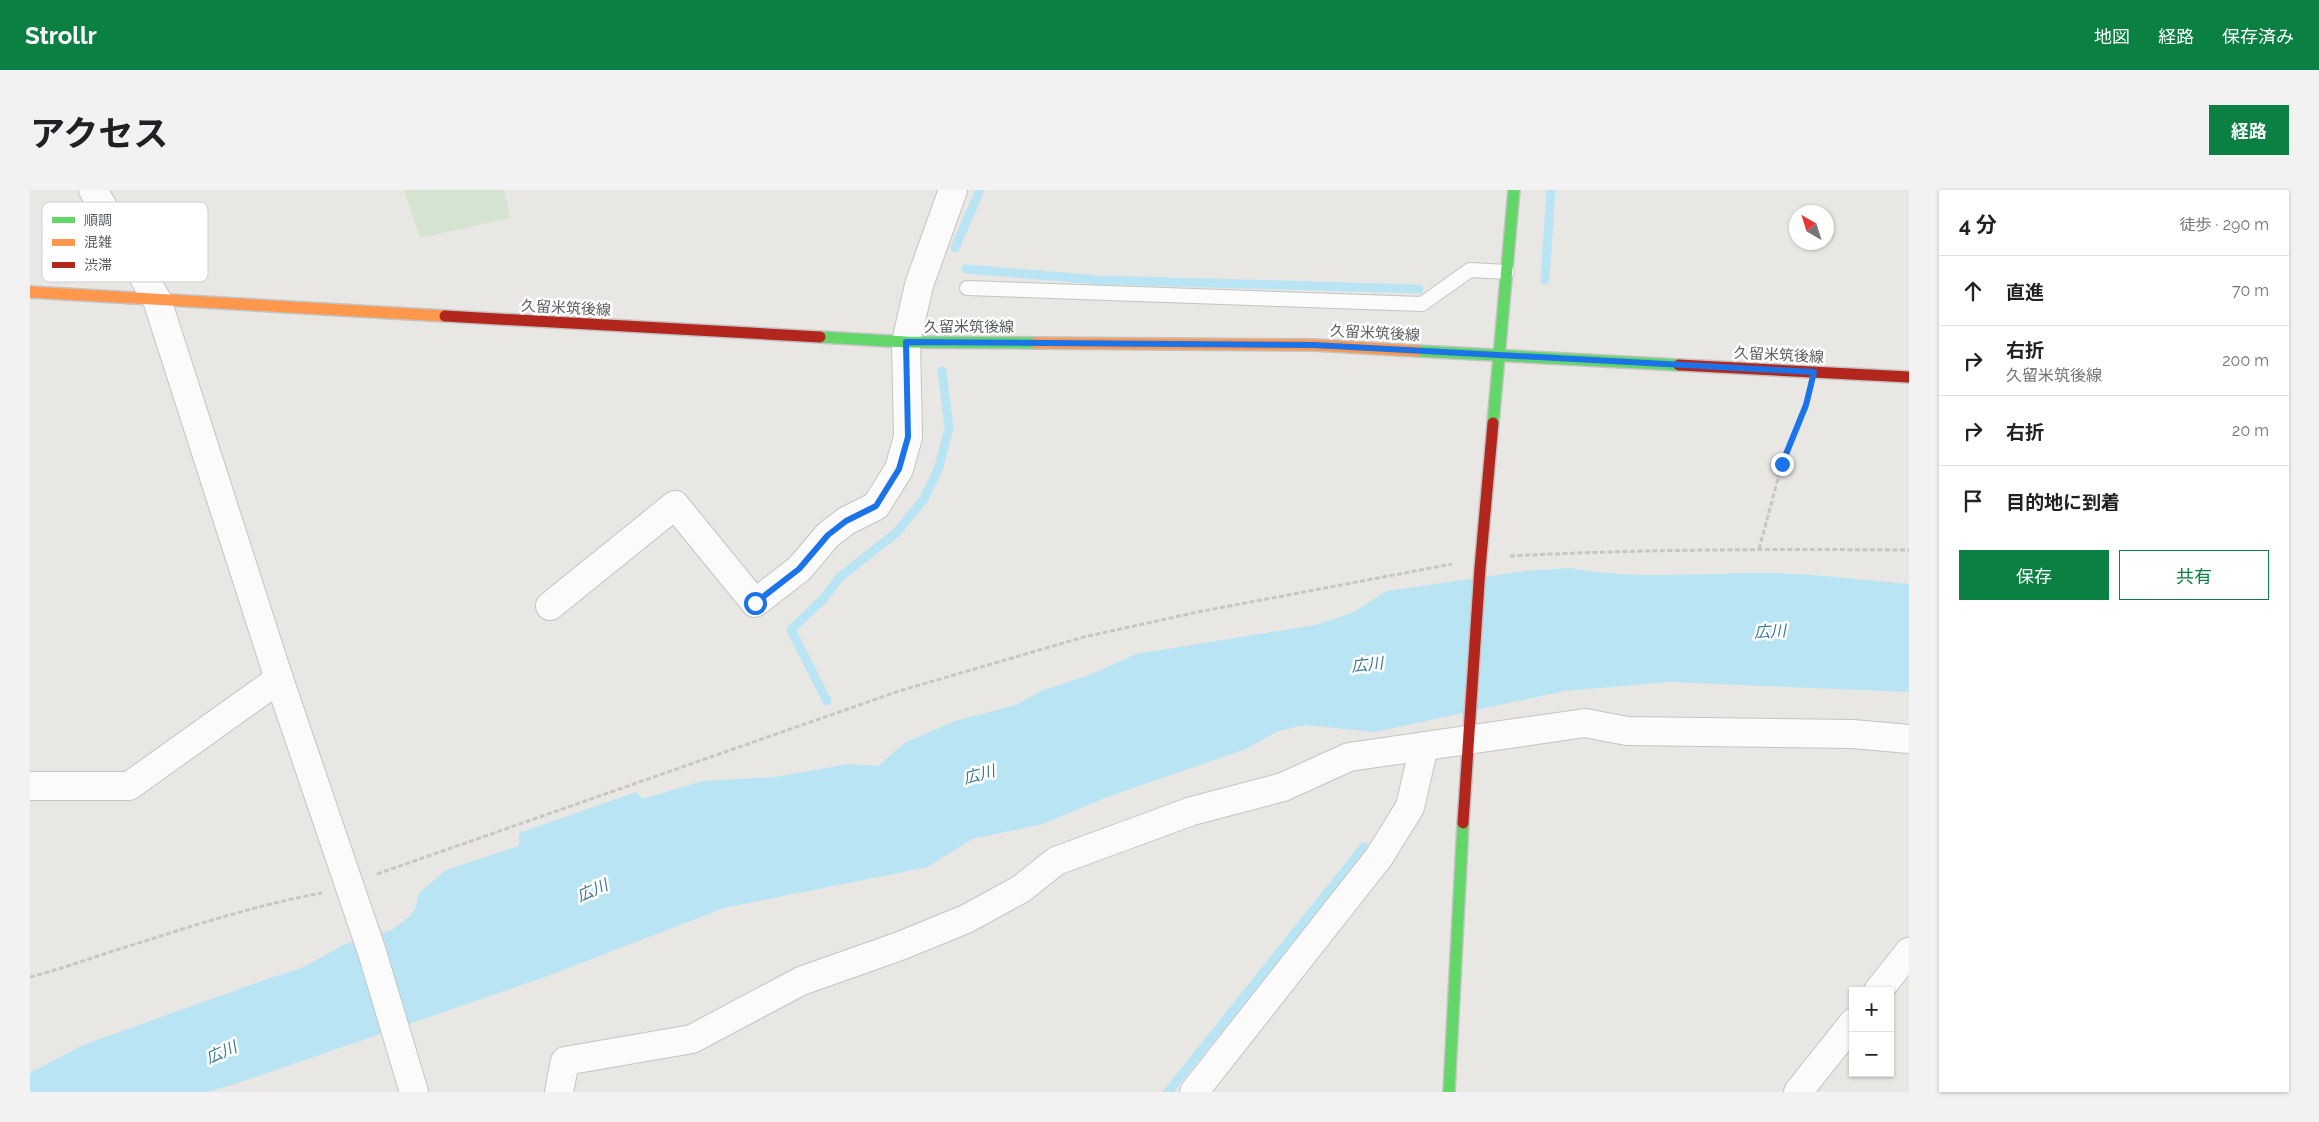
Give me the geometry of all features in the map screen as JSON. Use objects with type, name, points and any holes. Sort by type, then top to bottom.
[{"type":"main road","points":[[1450,1092],[1469,732],[1481,563],[1514,190]]},
{"type":"main road","name":"久留米筑後線","points":[[30,292],[906,342],[1314,345],[1909,377]]},
{"type":"street","points":[[94,190],[101,202]]},
{"type":"street","points":[[550,606],[675,505],[755,603],[799,569],[828,535],[846,521],[876,506],[899,469],[908,437],[906,342],[919,285],[953,190]]},
{"type":"street","points":[[147,282],[157,300],[278,679],[372,952],[414,1092]]},
{"type":"street","points":[[30,786],[129,786],[278,679]]},
{"type":"street","points":[[559,1092],[565,1061],[692,1039],[801,980],[900,946],[966,919],[1021,889],[1056,861],[1192,811],[1283,787],[1349,757],[1424,746],[1469,732],[1585,724],[1627,731],[1852,734],[1909,739]]},
{"type":"street","points":[[1194,1092],[1379,857],[1410,807],[1424,746]]},
{"type":"street","points":[[1881,987],[1909,952]]},
{"type":"street","points":[[1798,1092],[1849,1028]]},
{"type":"lane","points":[[967,288],[1422,304],[1470,270],[1507,272]]},
{"type":"path","points":[[1759,549],[1782,464],[1806,405],[1814,372]]},
{"type":"path","points":[[30,977],[55,971],[109,952],[276,902],[350,888],[380,872],[702,762],[899,691],[1056,645],[1198,612],[1481,563],[1616,550],[1909,550]]},
{"type":"green space","points":[[404,190],[504,190],[510,218],[420,238]]},
{"type":"water","name":"広川","points":[[1571,568],[1595,572],[1642,575],[1798,574],[1909,584],[1909,692],[1669,682],[1564,691],[1375,732],[1305,725],[1278,731],[1246,749],[1107,797],[1043,824],[972,839],[928,867],[724,908],[542,978],[232,1085],[206,1092],[30,1092],[30,1073],[83,1045],[302,968],[345,944],[392,930],[410,916],[416,907],[418,894],[446,870],[519,846],[519,833],[636,792],[643,799],[703,781],[775,777],[848,764],[878,766],[906,742],[955,721],[1016,705],[1041,691],[1092,674],[1136,654],[1315,625],[1352,613],[1387,591],[1525,571]]},
{"type":"waterway","points":[[955,248],[980,190]]},
{"type":"waterway","points":[[1545,280],[1551,190]]},
{"type":"waterway","points":[[966,269],[1099,280],[1419,289]]},
{"type":"waterway","points":[[827,701],[791,630],[825,597],[839,578],[897,532],[924,499],[939,467],[949,428],[942,371]]},
{"type":"waterway","points":[[1168,1092],[1364,847]]},
{"type":"traffic: fast","points":[[1493,423],[1514,190]]},
{"type":"traffic: fast","points":[[820,337],[906,342],[1036,343]]},
{"type":"traffic: fast","points":[[1417,351],[1679,365]]},
{"type":"traffic: fast","points":[[1449,1092],[1463,823]]},
{"type":"traffic: slow","points":[[30,292],[445,316]]},
{"type":"traffic: slow","points":[[1036,343],[1314,345],[1417,351]]},
{"type":"traffic: jam","points":[[445,316],[820,337]]},
{"type":"traffic: jam","points":[[1679,365],[1909,377]]},
{"type":"traffic: jam","points":[[1463,823],[1480,568],[1493,423]]},
{"type":"route","points":[[755,603],[799,569],[828,535],[846,521],[876,506],[899,469],[908,437],[906,342],[1314,345],[1814,372],[1806,405],[1782,464]]}]
